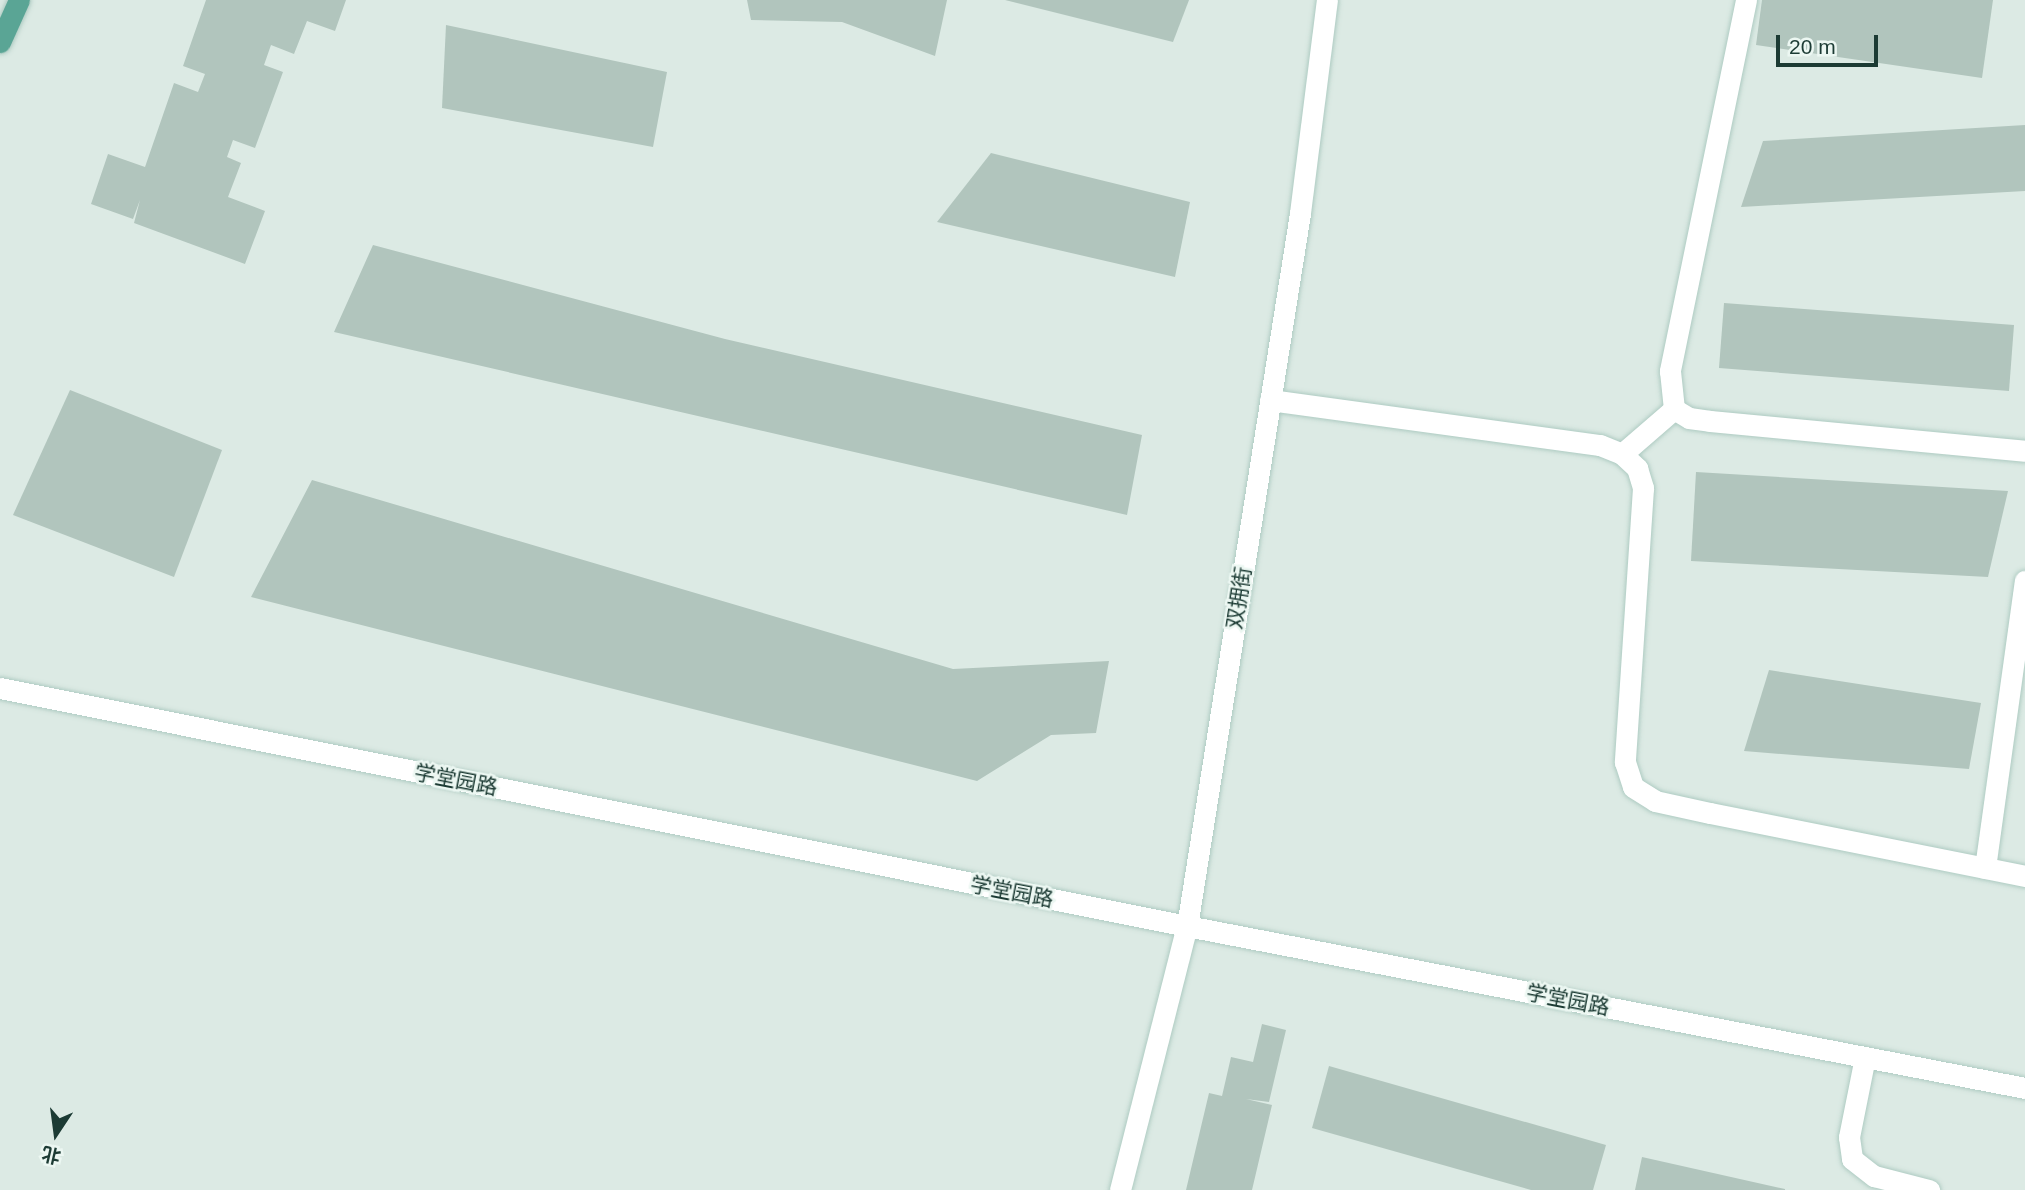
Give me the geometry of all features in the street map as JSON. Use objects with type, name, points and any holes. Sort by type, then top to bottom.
[{"type":"main road","points":[[0,42],[19,0]]},
{"type":"street","name":"双拥街","points":[[1120,1190],[1187,926],[1270,400],[1327,0]]},
{"type":"street","points":[[1674,409],[1670,371],[1746,0]]},
{"type":"street","points":[[1270,400],[1600,445],[1622,454],[1637,468],[1643,488],[1625,762],[1633,786],[1666,803],[2025,876]]},
{"type":"street","points":[[1622,454],[1674,409]]},
{"type":"street","points":[[1674,409],[1689,418],[1710,421],[2025,451]]},
{"type":"street","points":[[1985,868],[2025,581]]},
{"type":"street","name":"学堂园路","points":[[0,688],[1187,926],[2025,1088]]},
{"type":"street","points":[[1865,1058],[1849,1137],[1852,1159],[1874,1176],[1929,1190]]},
{"type":"building","points":[[206,0],[346,0],[335,31],[307,21],[294,54],[271,45],[264,65],[283,72],[255,148],[233,140],[227,157],[241,163],[228,197],[265,211],[245,264],[134,223],[140,200],[133,219],[91,204],[108,154],[145,167],[174,83],[198,92],[205,74],[183,66]]},
{"type":"building","points":[[747,0],[947,0],[935,56],[842,22],[751,20]]},
{"type":"building","points":[[1005,0],[1189,0],[1173,42]]},
{"type":"building","points":[[1762,0],[1993,0],[1982,78],[1756,45]]},
{"type":"building","points":[[446,25],[667,72],[653,147],[442,108]]},
{"type":"building","points":[[2025,125],[2025,191],[1741,207],[1763,141]]},
{"type":"building","points":[[991,153],[1190,202],[1175,277],[937,222]]},
{"type":"building","points":[[373,245],[725,339],[1142,435],[1127,515],[334,332]]},
{"type":"building","points":[[1724,303],[2014,325],[2009,391],[1719,368]]},
{"type":"building","points":[[70,390],[222,450],[174,577],[13,515]]},
{"type":"building","points":[[1696,472],[2008,491],[1988,577],[1691,561]]},
{"type":"building","points":[[312,480],[953,669],[1109,661],[1096,733],[1051,735],[977,781],[251,597]]},
{"type":"building","points":[[1769,670],[1981,703],[1969,769],[1744,751]]},
{"type":"building","points":[[1262,1024],[1286,1030],[1269,1102],[1246,1099],[1272,1105],[1252,1190],[1186,1190],[1209,1093],[1222,1096],[1231,1057],[1253,1062]]},
{"type":"building","points":[[1329,1066],[1606,1145],[1593,1190],[1531,1190],[1312,1128]]},
{"type":"building","points":[[1642,1157],[1785,1189],[1785,1190],[1635,1190]]}]
